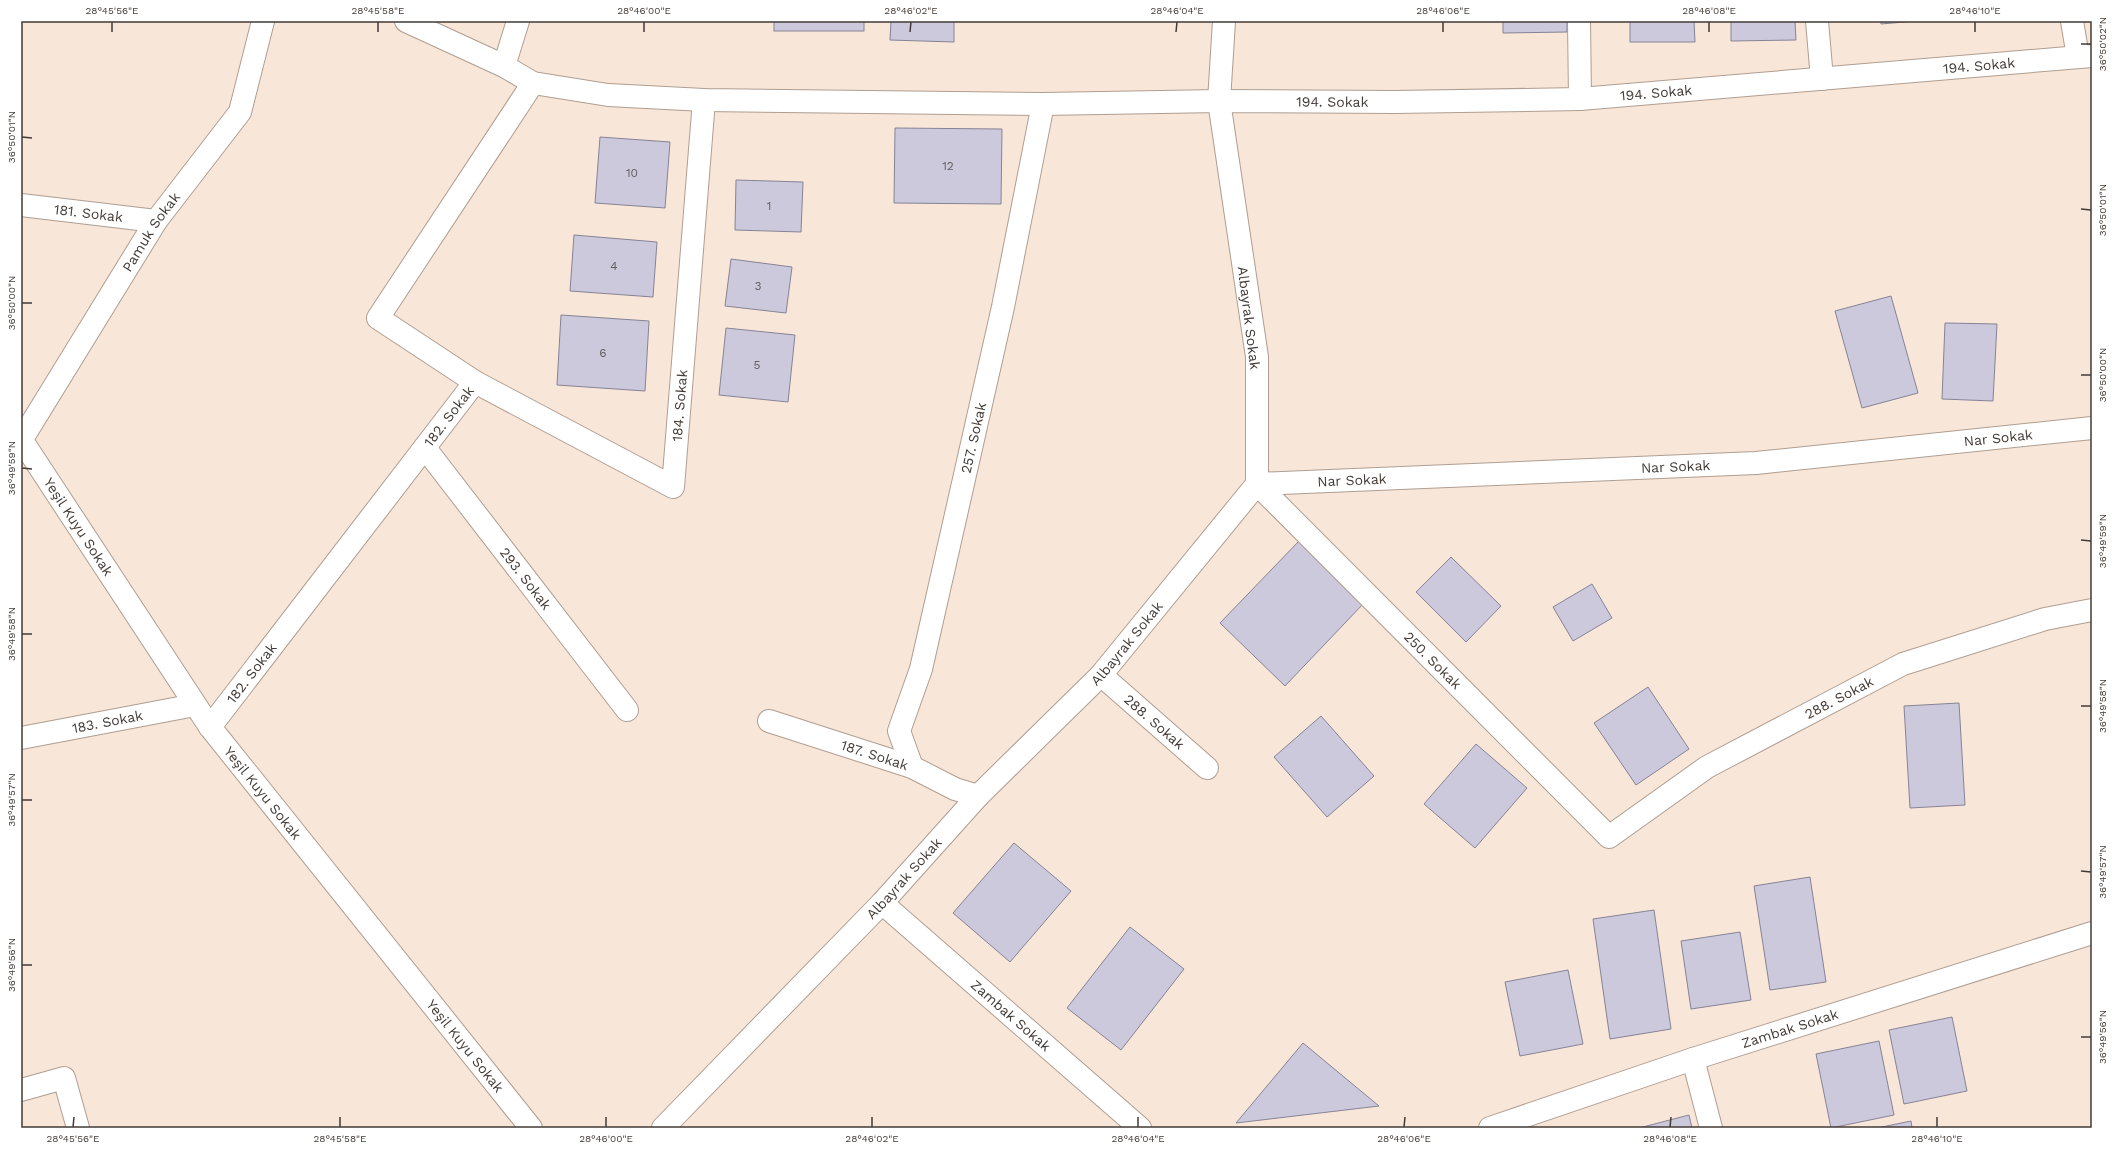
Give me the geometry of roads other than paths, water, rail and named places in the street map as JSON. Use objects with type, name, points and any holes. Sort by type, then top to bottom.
[{"type":"street","name":"Pamuk Sokak","points":[[22,439],[102,306],[156,221],[240,112],[263,21]]},
{"type":"street","points":[[406,21],[504,66],[533,83]]},
{"type":"street","points":[[504,66],[518,21]]},
{"type":"street","name":"Albayrak Sokak","points":[[663,1128],[882,903],[978,796],[1101,675],[1258,484],[1257,358],[1219,101],[1224,21]]},
{"type":"street","points":[[1579,21],[1580,99]]},
{"type":"street","points":[[1817,21],[1822,79]]},
{"type":"street","points":[[2072,21],[2085,56]]},
{"type":"street","name":"194. Sokak","points":[[533,83],[608,95],[704,100],[1043,104],[1219,101],[1395,102],[1580,99],[2085,56]]},
{"type":"street","name":"182. Sokak","points":[[210,727],[475,382],[378,318],[533,83]]},
{"type":"street","name":"184. Sokak","points":[[475,382],[673,487],[704,100]]},
{"type":"street","name":"257. Sokak","points":[[912,767],[899,731],[921,669],[1004,307],[1043,104]]},
{"type":"street","name":"181. Sokak","points":[[21,205],[156,221]]},
{"type":"street","name":"Nar Sokak","points":[[1258,484],[1756,462],[2092,428]]},
{"type":"street","name":"Yeşil Kuyu Sokak","points":[[22,439],[210,727],[531,1128]]},
{"type":"street","name":"293. Sokak","points":[[425,448],[627,710]]},
{"type":"street","name":"250. Sokak","points":[[1258,484],[1609,837]]},
{"type":"street","name":"288. Sokak","points":[[1609,837],[1707,767],[1903,664],[2045,619],[2092,610]]},
{"type":"street","name":"288. Sokak","points":[[1101,675],[1207,768]]},
{"type":"street","name":"183. Sokak","points":[[21,738],[195,705]]},
{"type":"street","name":"187. Sokak","points":[[769,721],[912,767],[955,789],[978,796]]},
{"type":"street","name":"Zambak Sokak","points":[[882,903],[1140,1128]]},
{"type":"street","name":"Zambak Sokak","points":[[1490,1128],[1693,1059],[2092,933]]},
{"type":"street","points":[[1693,1059],[1711,1128]]},
{"type":"street","points":[[21,1090],[64,1078],[78,1128]]}]
